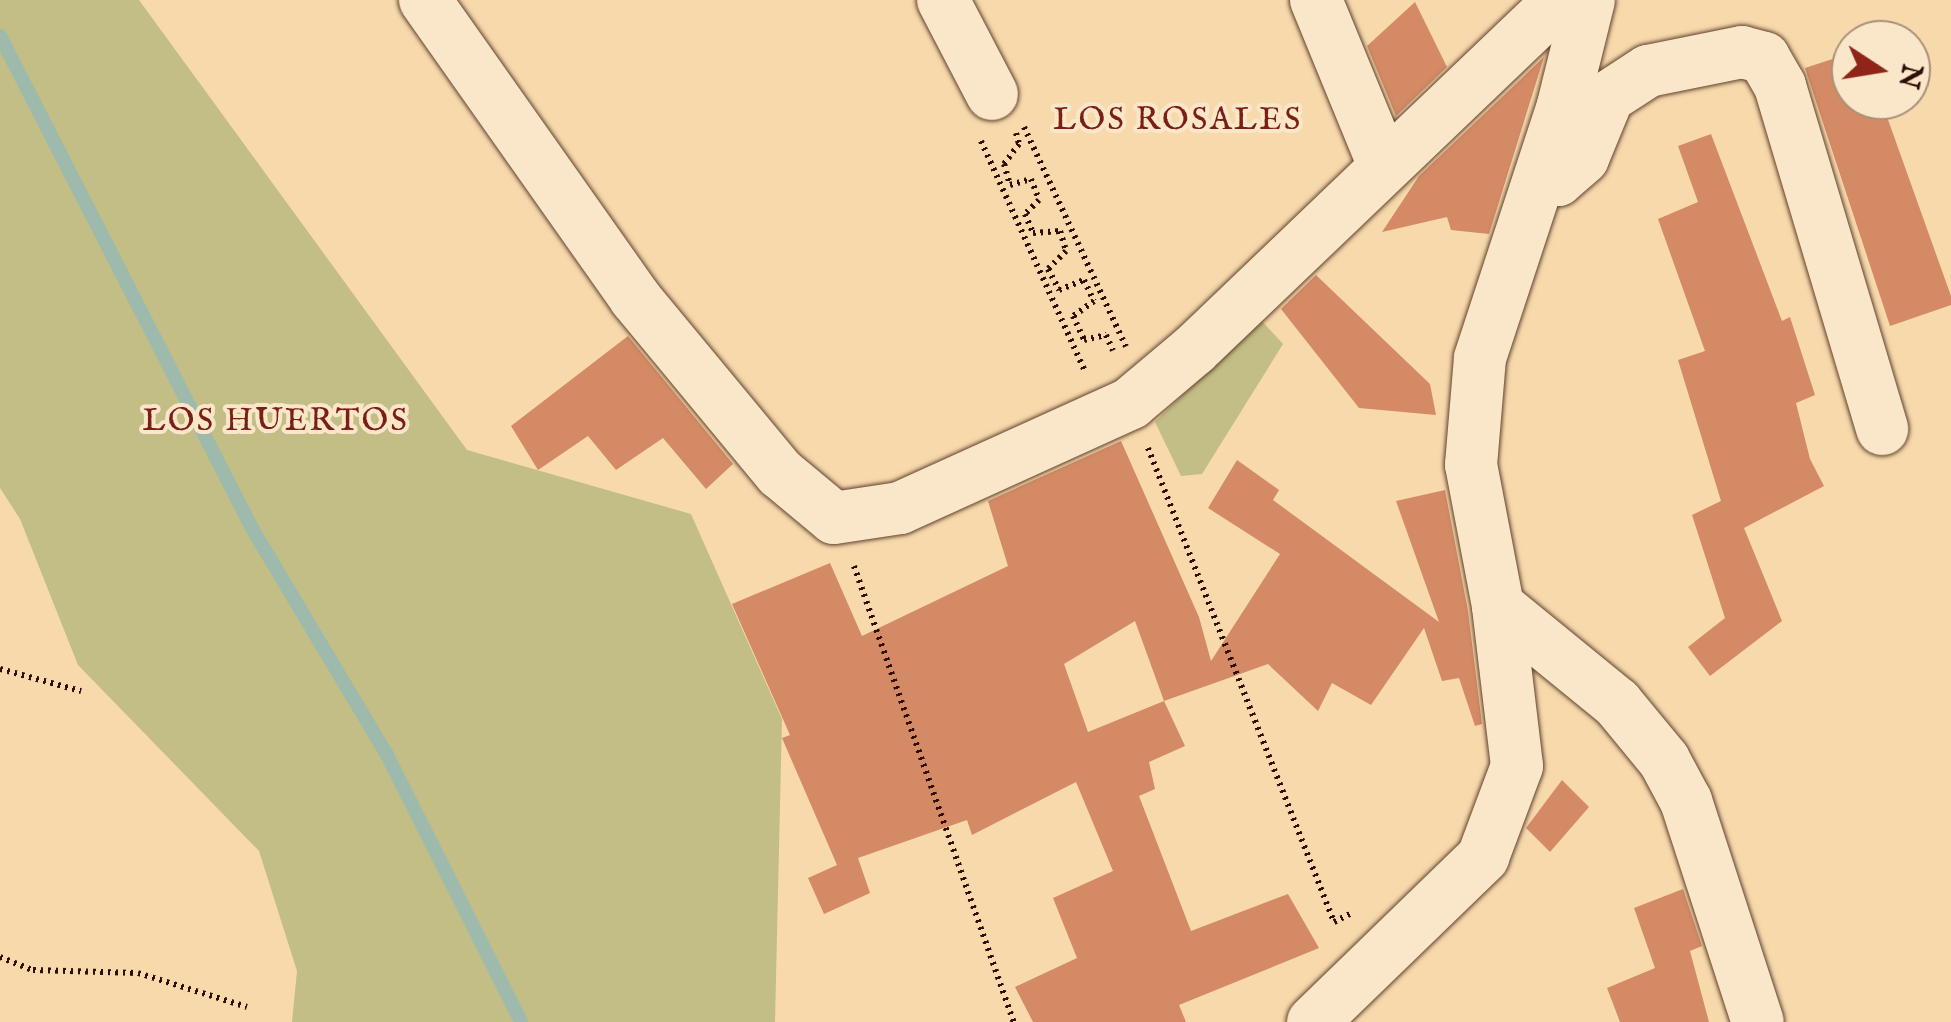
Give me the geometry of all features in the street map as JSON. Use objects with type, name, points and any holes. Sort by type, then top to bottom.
[{"type":"street","points":[[424,0],[635,298],[780,472],[834,518],[900,508],[1127,403],[1194,350],[1560,0]]},
{"type":"street","points":[[943,0],[992,94]]},
{"type":"street","points":[[1316,0],[1384,166]]},
{"type":"street","points":[[1313,1022],[1483,857],[1517,766],[1498,606],[1471,465],[1480,358],[1540,179],[1589,0]]},
{"type":"street","points":[[1540,179],[1558,180],[1583,158],[1608,97],[1648,70],[1742,52],[1764,58],[1780,86],[1882,429]]},
{"type":"street","points":[[1498,606],[1617,702],[1664,760],[1686,800],[1758,1022]]},
{"type":"path","points":[[992,94],[989,132],[1012,123],[1019,144],[1004,164],[1010,185],[1030,180],[1038,200],[1026,214],[1033,233],[1060,231],[1066,251],[1048,269],[1058,290],[1084,280],[1094,302],[1072,316],[1084,340],[1106,335],[1114,351],[1098,365],[1106,380],[1117,376],[1127,403]]},
{"type":"path","points":[[992,94],[1012,99],[1127,403],[1334,922],[1361,908],[1376,965]]},
{"type":"path","points":[[992,94],[971,120],[1127,403]]},
{"type":"path","points":[[834,518],[834,545],[856,568],[1014,1022]]},
{"type":"path","points":[[0,669],[81,691]]},
{"type":"path","points":[[0,957],[34,970],[138,973],[247,1007]]},
{"type":"shaded area","points":[[0,0],[139,0],[467,450],[691,514],[782,719],[775,1022],[292,1022],[297,971],[259,851],[78,665],[20,519],[0,488]]},
{"type":"shaded area","points":[[1260,319],[1283,344],[1202,474],[1181,476],[1155,422]]},
{"type":"building","points":[[1415,2],[1447,67],[1396,116],[1367,46]]},
{"type":"building","points":[[1544,57],[1489,234],[1451,230],[1447,217],[1382,232],[1419,176]]},
{"type":"building","points":[[1831,60],[1831,120],[1888,120],[1951,305],[1890,326],[1805,68]]},
{"type":"building","points":[[1711,134],[1782,321],[1790,317],[1815,395],[1796,403],[1810,459],[1824,486],[1744,528],[1782,621],[1710,676],[1688,647],[1725,618],[1692,515],[1721,501],[1678,360],[1705,351],[1658,219],[1698,202],[1678,146]]},
{"type":"building","points":[[1316,275],[1430,384],[1436,415],[1359,408],[1281,309]]},
{"type":"building","points":[[628,336],[733,464],[706,489],[663,438],[616,470],[588,436],[538,470],[511,426]]},
{"type":"building","points":[[1121,441],[1199,617],[1211,661],[1280,554],[1208,508],[1237,460],[1279,490],[1273,500],[1439,622],[1396,501],[1445,490],[1468,611],[1482,724],[1475,726],[1459,678],[1442,681],[1424,628],[1371,705],[1332,683],[1318,711],[1268,664],[1164,701],[1185,746],[1149,762],[1155,789],[1139,796],[1191,931],[1288,894],[1319,948],[1179,1005],[1186,1022],[1033,1022],[1015,987],[1077,958],[1053,898],[1113,871],[1076,782],[972,835],[967,820],[858,858],[870,893],[824,914],[808,878],[837,865],[782,738],[790,735],[732,604],[830,563],[862,636],[1008,566],[988,501]],"holes":[[[1135,621],[1164,701],[1088,732],[1064,664]]]},
{"type":"building","points":[[1562,780],[1589,807],[1550,852],[1526,828]]},
{"type":"building","points":[[1683,889],[1702,946],[1690,951],[1709,1022],[1620,1022],[1607,988],[1655,968],[1634,908]]},
{"type":"waterway","points":[[0,36],[253,530],[387,755],[521,1022]]},
{"type":"district","name":"LOS ROSALES","points":[[1178,121]]},
{"type":"district","name":"LOS HUERTOS","points":[[276,422]]}]
